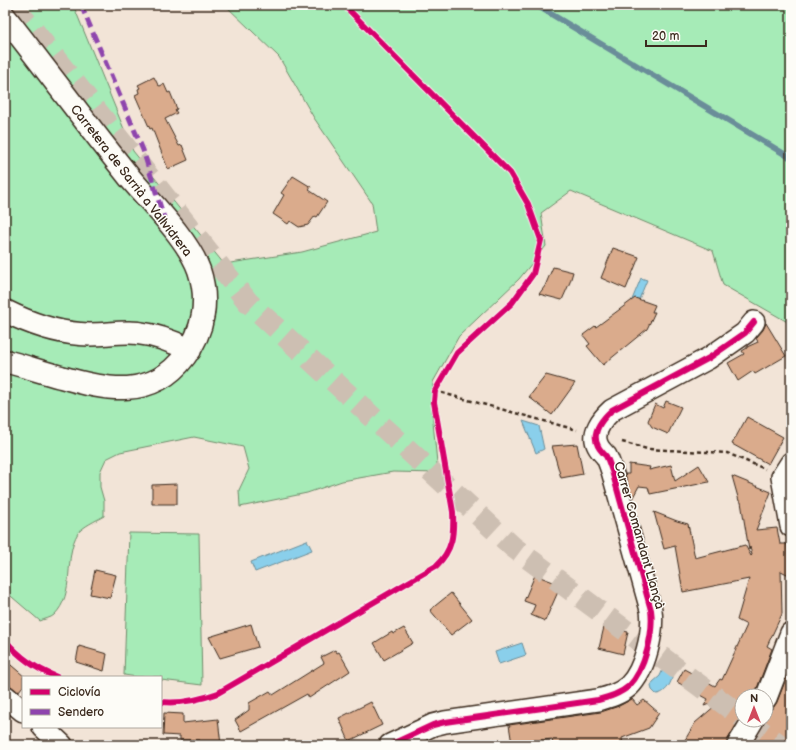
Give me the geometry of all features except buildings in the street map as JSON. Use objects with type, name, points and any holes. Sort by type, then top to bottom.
[{"type":"main road","name":"Carretera de Sarrià a Vallvidrera","points":[[5,17],[129,177],[174,230],[195,260],[203,288],[205,309],[200,330],[190,350],[178,365],[164,377],[151,384],[130,388],[92,385],[5,361]]},
{"type":"main road","points":[[5,311],[53,330],[82,334],[138,333],[152,335],[177,343],[190,350]]},
{"type":"street","name":"Carrer Comandant Llançà","points":[[390,745],[433,725],[445,722],[598,700],[619,693],[628,687],[639,672],[650,638],[652,624],[651,610],[612,471],[607,458],[599,448],[596,441],[598,428],[601,421],[612,410],[709,358],[745,332],[754,322]]},
{"type":"street","points":[[791,463],[782,477],[791,526]]},
{"type":"street","points":[[770,688],[791,633]]},
{"type":"street","points":[[5,696],[22,710]]},
{"type":"street","points":[[43,728],[62,745]]},
{"type":"street","points":[[738,745],[748,728]]},
{"type":"path","points":[[435,391],[578,430]]},
{"type":"path","points":[[620,441],[647,449],[727,453],[765,469]]},
{"type":"green space","points":[[5,5],[78,5],[74,7],[133,151],[224,264],[302,252],[376,232],[372,203],[314,118],[279,57],[225,5],[791,5],[791,324],[723,285],[713,251],[571,191],[541,213],[546,246],[519,279],[459,336],[433,382],[432,412],[438,473],[393,472],[342,481],[307,493],[240,507],[239,490],[249,469],[243,447],[194,437],[120,452],[106,459],[100,472],[100,487],[104,501],[104,516],[86,526],[78,533],[71,553],[65,597],[61,606],[53,616],[40,621],[5,591]]},
{"type":"green space","points":[[129,533],[199,534],[202,685],[162,680],[162,676],[124,675]]},
{"type":"water","points":[[641,278],[647,280],[635,309],[629,307]]},
{"type":"water","points":[[523,421],[539,426],[544,449],[536,453]]},
{"type":"water","points":[[307,540],[312,550],[255,572],[251,562]]},
{"type":"water","points":[[522,643],[526,655],[499,664],[495,652]]},
{"type":"water","points":[[668,666],[673,669],[671,681],[663,692],[656,694],[652,690],[651,686],[660,676],[664,667]]},
{"type":"waterway","points":[[536,5],[791,158]]},
{"type":"tunnel","points":[[13,5],[248,302],[513,547],[734,711]]},
{"type":"tunnel","points":[[757,728],[780,745]]},
{"type":"marked path","points":[[81,5],[143,150],[164,218]]},
{"type":"cycle path","points":[[162,702],[190,701],[218,693],[436,566],[442,560],[449,548],[453,535],[453,512],[434,402],[435,391],[457,353],[512,303],[533,274],[541,240],[528,204],[510,173],[344,5]]},
{"type":"cycle path","points":[[390,745],[433,725],[445,722],[598,700],[618,693],[629,686],[635,679],[644,661],[650,639],[652,619],[651,610],[612,471],[606,456],[596,441],[597,431],[601,422],[612,410],[709,358],[745,333],[754,322]]},
{"type":"cycle path","points":[[5,640],[28,662],[55,676]]}]
